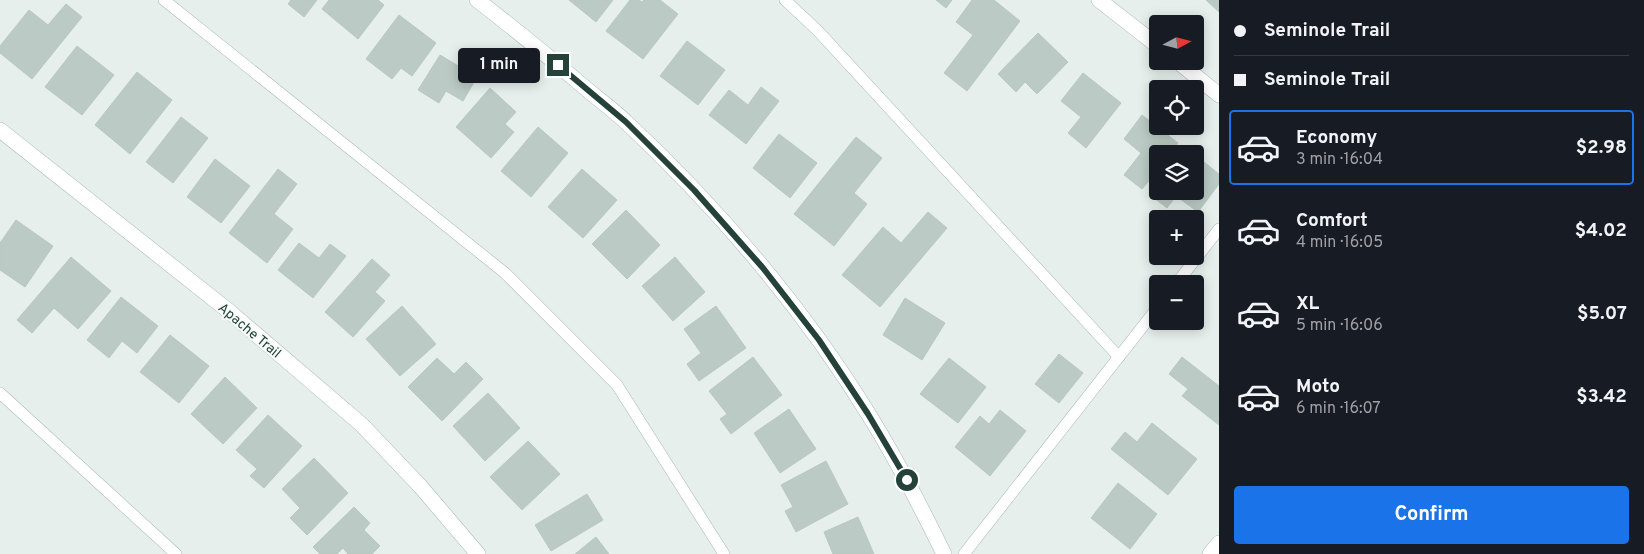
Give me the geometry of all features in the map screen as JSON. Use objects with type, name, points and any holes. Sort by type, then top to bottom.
[{"type":"street","points":[[477,0],[626,122],[694,190],[763,268],[819,340],[868,414],[916,496],[944,554]]},
{"type":"street","points":[[1099,0],[1149,39]]},
{"type":"street","points":[[1188,70],[1219,95]]},
{"type":"street","name":"Apache Trail","points":[[0,130],[230,312],[362,425],[420,486],[478,554]]},
{"type":"street","points":[[1210,554],[1219,542]]},
{"type":"lane","points":[[164,0],[505,273],[617,385],[724,554]]},
{"type":"lane","points":[[785,0],[818,31],[1119,357]]},
{"type":"lane","points":[[1183,275],[1219,229]]},
{"type":"lane","points":[[964,554],[1149,319]]},
{"type":"lane","points":[[0,393],[176,554]]},
{"type":"building","points":[[291,0],[317,0],[304,17],[288,4]]},
{"type":"building","points":[[329,0],[378,0],[384,5],[358,39],[322,9]]},
{"type":"building","points":[[569,0],[613,0],[596,22]]},
{"type":"building","points":[[630,0],[642,2],[644,0],[660,0],[678,14],[643,59],[606,31]]},
{"type":"building","points":[[936,0],[952,0],[946,8]]},
{"type":"building","points":[[972,0],[994,0],[1020,21],[967,91],[944,73],[973,35],[956,22]]},
{"type":"building","points":[[1206,0],[1219,0],[1219,12]]},
{"type":"building","points":[[66,4],[82,17],[32,79],[0,53],[0,46],[29,10],[48,25]]},
{"type":"building","points":[[399,15],[436,43],[412,76],[401,68],[392,79],[366,59]]},
{"type":"building","points":[[1038,33],[1068,62],[1037,94],[1025,82],[1016,92],[998,74]]},
{"type":"building","points":[[687,41],[725,70],[698,105],[660,76]]},
{"type":"building","points":[[77,46],[114,75],[82,115],[45,87]]},
{"type":"building","points":[[440,55],[477,77],[463,101],[446,91],[439,103],[418,90]]},
{"type":"building","points":[[137,72],[172,100],[130,154],[95,125]]},
{"type":"building","points":[[1083,73],[1121,103],[1086,148],[1068,133],[1081,117],[1061,101]]},
{"type":"building","points":[[761,87],[779,101],[746,144],[709,115],[729,90],[748,105]]},
{"type":"building","points":[[490,88],[516,112],[505,124],[514,132],[491,158],[456,127]]},
{"type":"building","points":[[1142,115],[1149,120],[1149,135],[1168,135],[1178,143],[1177,145],[1149,145],[1149,181],[1142,189],[1124,175],[1141,153],[1124,139]]},
{"type":"building","points":[[181,117],[208,138],[173,183],[146,162]]},
{"type":"building","points":[[538,127],[568,153],[531,197],[501,171]]},
{"type":"building","points":[[779,134],[817,163],[790,198],[753,168]]},
{"type":"building","points":[[856,137],[882,158],[854,193],[867,204],[834,246],[794,214]]},
{"type":"building","points":[[215,159],[250,186],[221,223],[187,197]]},
{"type":"building","points":[[1204,162],[1219,174],[1219,184],[1200,210],[1195,210],[1182,200],[1204,200]]},
{"type":"building","points":[[278,169],[297,184],[274,214],[293,229],[267,263],[229,233]]},
{"type":"building","points":[[582,169],[617,200],[583,238],[548,207]]},
{"type":"building","points":[[1157,200],[1173,200],[1167,208]]},
{"type":"building","points":[[626,210],[660,245],[627,279],[592,244]]},
{"type":"building","points":[[928,212],[947,228],[880,307],[842,275],[883,227],[901,243]]},
{"type":"building","points":[[16,220],[53,246],[25,287],[0,270],[0,243]]},
{"type":"building","points":[[299,243],[319,258],[330,244],[346,256],[313,298],[278,270]]},
{"type":"building","points":[[71,257],[111,291],[78,329],[54,308],[32,333],[17,320]]},
{"type":"building","points":[[675,257],[705,292],[673,321],[642,286]]},
{"type":"building","points":[[372,259],[390,275],[375,292],[385,301],[353,337],[325,312]]},
{"type":"building","points":[[121,297],[158,326],[137,353],[122,341],[109,358],[87,340]]},
{"type":"building","points":[[905,298],[945,323],[922,360],[883,335]]},
{"type":"building","points":[[402,306],[436,344],[400,376],[366,339]]},
{"type":"building","points":[[716,306],[746,348],[699,381],[687,364],[701,353],[684,329]]},
{"type":"building","points":[[170,335],[209,366],[179,403],[140,372]]},
{"type":"building","points":[[1059,354],[1083,373],[1059,403],[1035,384]]},
{"type":"building","points":[[753,357],[782,395],[731,434],[720,419],[727,414],[709,391]]},
{"type":"building","points":[[1182,357],[1219,386],[1219,425],[1182,396],[1188,389],[1169,374]]},
{"type":"building","points":[[437,358],[454,374],[466,362],[483,379],[442,421],[408,387]]},
{"type":"building","points":[[949,358],[986,387],[958,423],[920,394]]},
{"type":"building","points":[[225,377],[257,408],[223,444],[191,414]]},
{"type":"building","points":[[488,393],[520,428],[485,461],[453,426]]},
{"type":"building","points":[[789,409],[816,449],[780,473],[754,433]]},
{"type":"building","points":[[1000,410],[1026,431],[990,476],[955,447],[980,416],[989,424]]},
{"type":"building","points":[[268,415],[302,446],[264,488],[250,476],[257,469],[236,450]]},
{"type":"building","points":[[1152,423],[1197,459],[1168,495],[1111,449],[1125,432],[1137,442]]},
{"type":"building","points":[[528,441],[560,474],[522,510],[490,477]]},
{"type":"building","points":[[314,458],[348,493],[307,535],[290,518],[300,508],[282,489]]},
{"type":"building","points":[[826,461],[848,504],[796,532],[785,511],[793,507],[781,485]]},
{"type":"building","points":[[1118,483],[1157,514],[1130,549],[1091,518]]},
{"type":"building","points":[[587,494],[603,520],[551,551],[535,525]]},
{"type":"building","points":[[354,507],[370,523],[364,530],[380,546],[372,554],[348,554],[343,548],[337,554],[320,554],[313,547]]},
{"type":"building","points":[[858,517],[874,554],[833,554],[824,532]]},
{"type":"building","points":[[596,537],[609,554],[575,554]]},
{"type":"route","points":[[558,65],[626,122],[694,190],[763,268],[819,340],[868,414],[907,480]]}]
